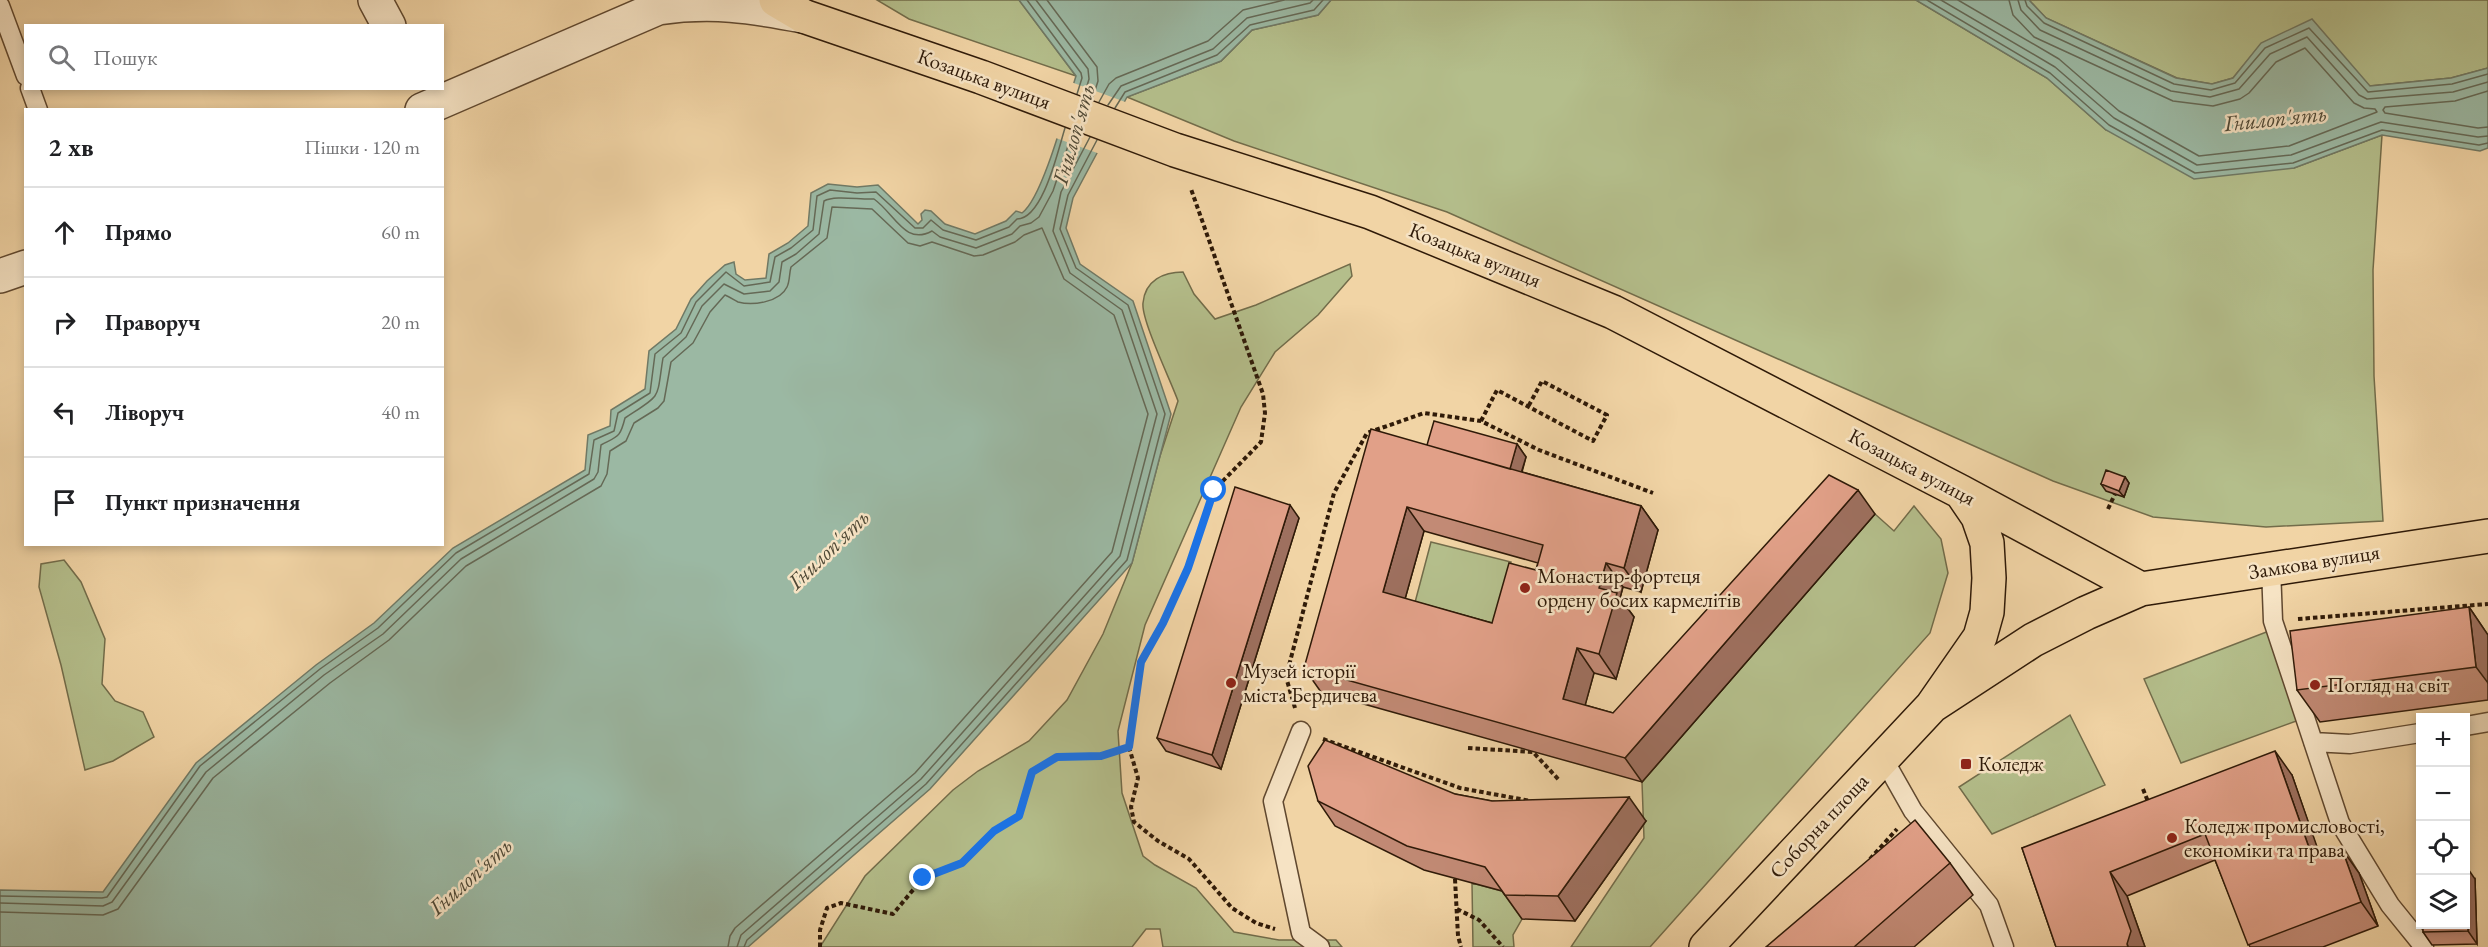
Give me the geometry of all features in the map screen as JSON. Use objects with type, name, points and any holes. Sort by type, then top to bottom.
[{"type":"main road","name":"Козацька вулиця","points":[[789,8],[1175,150],[1370,212],[1613,312],[1961,492],[2141,589]]},
{"type":"main road","name":"Соборна площа","points":[[1706,947],[1932,706],[1980,637],[1987,612],[1989,578],[1987,543],[1978,517],[1961,492]]},
{"type":"main road","name":"Замкова вулиця","points":[[2141,589],[2488,536]]},
{"type":"main road","name":"Соборна площа","points":[[1932,706],[2033,640],[2141,589]]},
{"type":"street","points":[[375,0],[388,24]]},
{"type":"street","points":[[595,33],[620,0]]},
{"type":"street","points":[[426,101],[658,8],[688,3],[735,3],[789,8]]},
{"type":"street","points":[[0,276],[24,268]]},
{"type":"lane","points":[[0,6],[24,71]]},
{"type":"lane","points":[[31,90],[37,108]]},
{"type":"lane","points":[[2271,568],[2273,621],[2340,823],[2390,905],[2424,947]]},
{"type":"lane","points":[[2470,725],[2488,722]]},
{"type":"lane","points":[[1301,731],[1273,801],[1301,933],[1320,947]]},
{"type":"lane","points":[[2313,742],[2350,744],[2416,734]]},
{"type":"lane","points":[[1883,758],[1913,811],[1989,905],[2004,947]]},
{"type":"path","points":[[1191,187],[1263,394],[1265,413],[1261,442],[1214,490],[1188,568],[1163,623],[1141,662],[1129,747],[1138,778],[1131,807],[1134,822],[1158,841],[1190,859],[1232,908],[1256,923],[1301,933]]},
{"type":"path","points":[[1481,421],[1497,390],[1528,407],[1593,441],[1607,415],[1542,381],[1528,407]]},
{"type":"path","points":[[1538,802],[1460,788],[1301,731],[1286,677],[1334,493],[1367,433],[1424,413],[1481,421],[1539,450],[1653,493]]},
{"type":"path","points":[[2108,509],[2115,494]]},
{"type":"path","points":[[2273,621],[2488,604]]},
{"type":"path","points":[[1533,753],[1534,741]]},
{"type":"path","points":[[820,947],[820,930],[827,908],[841,903],[893,914],[923,878],[962,863],[994,831],[1019,816],[1032,772],[1057,757],[1101,756],[1129,747]]},
{"type":"path","points":[[1468,748],[1533,753],[1559,780]]},
{"type":"path","points":[[1459,796],[1460,788]]},
{"type":"path","points":[[2143,789],[2151,808]]},
{"type":"path","points":[[1863,868],[1913,811]]},
{"type":"path","points":[[1455,879],[1461,947]]},
{"type":"path","points":[[1457,909],[1479,920],[1503,947]]},
{"type":"green space","points":[[877,0],[1019,0],[1076,76],[909,19]]},
{"type":"green space","points":[[1331,0],[1916,0],[2047,78],[2106,130],[2294,168],[2382,135],[2373,270],[2374,376],[2383,521],[2266,527],[2153,517],[2053,481],[1447,212],[1234,141],[1127,97],[1221,61],[1252,30],[1318,15]]},
{"type":"green space","points":[[2029,0],[2488,0],[2488,68],[2451,78],[2369,86],[2312,20],[2262,43],[2233,78],[2212,84],[2177,78],[2046,18]]},
{"type":"green space","points":[[1350,264],[1352,276],[1318,315],[1275,352],[1241,407],[1145,625],[1118,731],[1122,793],[1143,856],[1196,888],[1234,932],[1279,940],[1336,940],[1342,947],[1163,947],[1160,929],[1146,929],[1132,947],[820,947],[865,876],[953,790],[978,771],[1029,741],[1067,700],[1103,634],[1132,563],[1160,456],[1178,401],[1147,323],[1143,303],[1147,288],[1163,276],[1183,272],[1194,294],[1215,319],[1256,305]]},
{"type":"green space","points":[[1914,506],[1941,539],[1948,573],[1930,633],[1650,947],[1571,947],[1644,838],[1642,782],[1875,514],[1894,531]]},
{"type":"green space","points":[[1431,542],[1511,562],[1494,630],[1413,610]]},
{"type":"green space","points":[[64,560],[81,582],[105,639],[102,684],[115,701],[143,712],[154,737],[113,761],[85,770],[61,665],[39,587],[41,564]]},
{"type":"green space","points":[[2269,631],[2299,720],[2181,763],[2144,679]]},
{"type":"green space","points":[[2070,715],[2105,785],[1992,834],[1959,787]]},
{"type":"green space","points":[[1472,883],[1502,891],[1522,919],[1513,935],[1514,947],[1473,947]]},
{"type":"water","name":"Гнилоп'ять","points":[[1019,0],[1331,0],[1318,15],[1252,30],[1221,61],[1127,97],[1073,198],[1066,228],[1080,264],[1133,301],[1171,414],[1132,563],[930,789],[748,947],[0,947],[0,890],[103,892],[196,763],[316,665],[374,623],[453,548],[585,470],[588,435],[610,426],[611,410],[645,389],[649,351],[676,329],[691,299],[725,265],[734,262],[736,274],[745,280],[766,278],[769,254],[788,243],[808,226],[811,193],[828,184],[857,187],[878,185],[918,224],[925,210],[931,211],[945,224],[975,234],[1006,221],[1016,211],[1022,213],[1030,204],[1046,170],[1076,76]]},
{"type":"water","name":"Гнилоп'ять","points":[[1916,0],[2029,0],[2046,18],[2176,78],[2212,84],[2233,78],[2261,43],[2312,19],[2370,86],[2451,78],[2488,68],[2488,148],[2480,151],[2382,135],[2294,168],[2194,179],[2106,130],[2047,78]]},
{"type":"pier","points":[[1071,82],[1128,103],[1100,154],[1053,137]]},
{"type":"building","points":[[1434,421],[1517,444],[1510,469],[1427,445]]},
{"type":"building","points":[[1371,429],[1641,506],[1624,568],[1606,563],[1599,588],[1617,593],[1599,654],[1577,648],[1563,699],[1613,713],[1829,475],[1858,490],[1625,758],[1304,668]],"holes":[[[1407,507],[1543,545],[1536,570],[1509,563],[1492,623],[1383,592]]]},
{"type":"building","points":[[2106,470],[2125,477],[2119,491],[2101,484]]},
{"type":"building","points":[[1235,487],[1290,505],[1212,755],[1157,738]]},
{"type":"building","points":[[2469,607],[2476,667],[2297,690],[2290,631]]},
{"type":"building","points":[[1325,740],[1455,794],[1492,801],[1629,797],[1558,896],[1505,895],[1485,867],[1407,846],[1318,801],[1308,766]]},
{"type":"building","name":"Коледж промисловості, економіки та права","points":[[2275,751],[2313,859],[2342,849],[2361,902],[2248,945],[2205,834],[2110,872],[2131,931],[2128,947],[2056,947],[2022,848]]},
{"type":"building","points":[[1915,820],[1950,863],[1854,947],[1766,947]]},
{"type":"building","points":[[2423,929],[2468,929],[2468,931],[2423,932]]},
{"type":"place","name":"Монастир-фортеця ордену босих кармелітів","points":[[1525,588]]},
{"type":"place","name":"Музей історії міста Бердичева","points":[[1231,683]]},
{"type":"place","name":"Погляд на світ","points":[[2315,685]]},
{"type":"place","name":"Коледж","points":[[1966,764]]},
{"type":"place","name":"Коледж промисловості, економіки та права","points":[[2172,838]]},
{"type":"route","points":[[923,878],[962,863],[994,831],[1019,816],[1032,772],[1057,757],[1101,756],[1129,747],[1141,662],[1163,623],[1188,568],[1214,490]]}]
